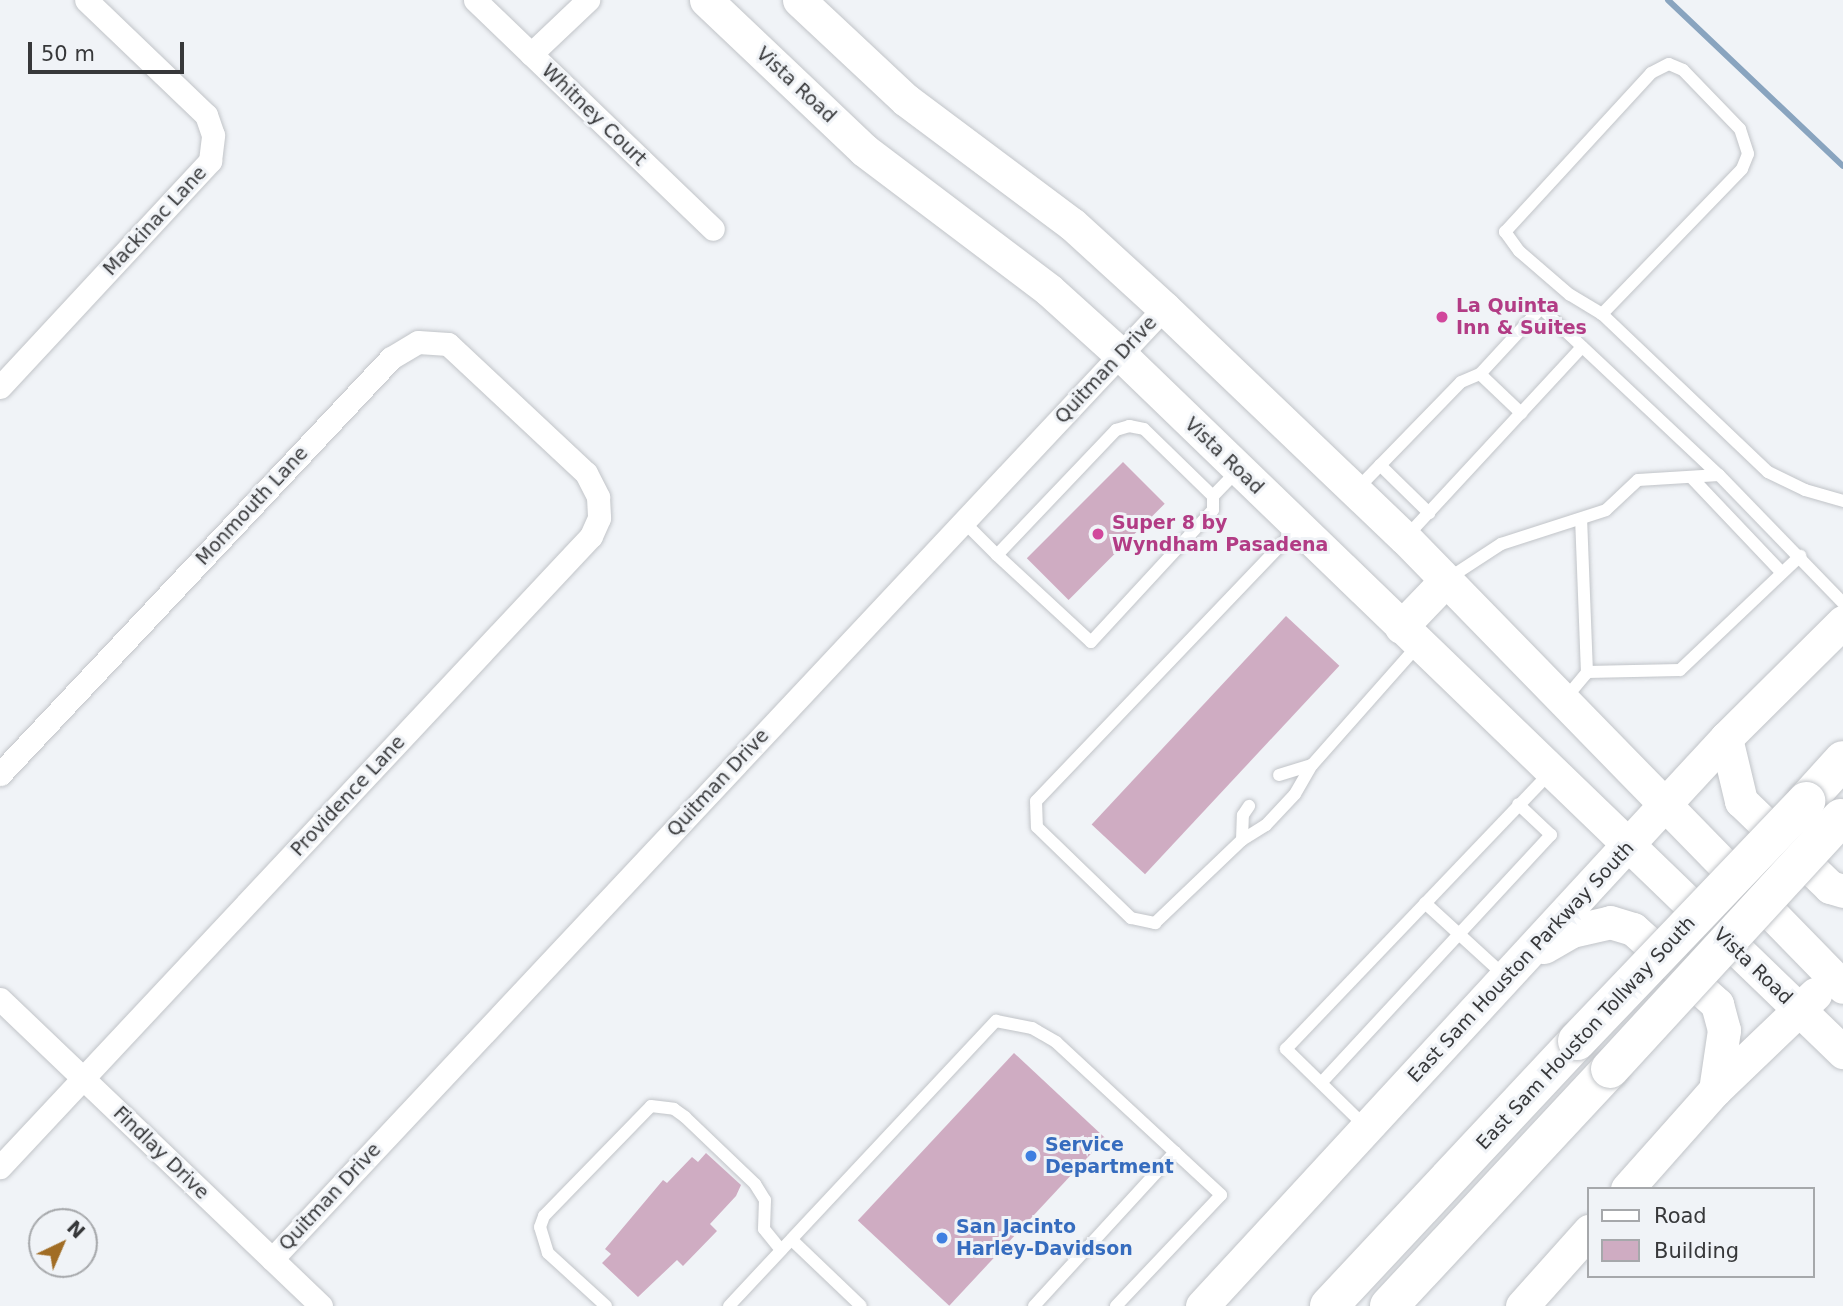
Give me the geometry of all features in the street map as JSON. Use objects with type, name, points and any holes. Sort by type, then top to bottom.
[{"type":"highway","name":"East Sam Houston Tollway South","points":[[1329,1306],[1843,760]]},
{"type":"highway","points":[[1389,1306],[1842,817]]},
{"type":"street","name":"Mackinac Lane","points":[[0,387],[210,162],[213,135],[206,115],[138,46],[86,0]]},
{"type":"street","name":"Whitney Court","points":[[475,0],[713,229]]},
{"type":"street","points":[[531,54],[588,0]]},
{"type":"street","name":"Vista Road","points":[[706,0],[864,150],[1049,290],[1121,355],[1410,635],[1553,769],[1629,847],[1843,1052]]},
{"type":"street","points":[[799,0],[906,100],[1072,224],[1164,308],[1405,538],[1562,702],[1840,976],[1798,1010],[1715,1090],[1629,1187]]},
{"type":"street","name":"Quitman Drive","points":[[272,1259],[1164,308]]},
{"type":"street","name":"Monmouth Lane","points":[[0,774],[391,358],[418,342],[448,344],[525,414]]},
{"type":"street","name":"Providence Lane","points":[[0,1167],[591,536],[599,518],[598,497],[586,473],[525,414]]},
{"type":"street","points":[[1410,635],[1446,580]]},
{"type":"street","name":"East Sam Houston Parkway South","points":[[1202,1306],[1629,847],[1726,737],[1843,622]]},
{"type":"street","points":[[1726,737],[1732,779],[1741,801],[1830,887],[1843,891]]},
{"type":"street","points":[[1517,967],[1573,931],[1611,922],[1633,929],[1717,1004],[1724,1030],[1715,1090]]},
{"type":"street","name":"Findlay Drive","points":[[0,999],[321,1306]]},
{"type":"street","points":[[1522,1306],[1588,1232]]},
{"type":"lane","points":[[1602,314],[1742,169],[1748,154],[1740,129],[1683,70],[1669,64],[1651,73],[1505,232],[1519,251],[1570,295],[1602,314],[1768,472],[1805,490],[1843,501]]},
{"type":"lane","points":[[1355,490],[1461,382],[1480,374],[1541,308],[1719,475],[1843,603]]},
{"type":"lane","points":[[1405,538],[1582,347]]},
{"type":"lane","points":[[1480,374],[1521,413]]},
{"type":"lane","points":[[997,555],[1115,430],[1129,426],[1144,429],[1213,496]]},
{"type":"lane","points":[[1380,465],[1429,513]]},
{"type":"lane","points":[[964,522],[1091,642],[1213,510],[1213,496],[1239,469]]},
{"type":"lane","points":[[1446,580],[1501,544],[1606,510],[1638,480],[1719,475]]},
{"type":"lane","points":[[1691,477],[1782,573]]},
{"type":"lane","points":[[1562,702],[1587,672],[1581,520]]},
{"type":"lane","points":[[1298,527],[1036,801],[1037,827],[1130,918],[1155,923],[1242,840],[1266,825],[1288,802],[1311,765],[1410,635]]},
{"type":"lane","points":[[1587,672],[1680,670],[1800,556]]},
{"type":"lane","points":[[1279,775],[1311,765]]},
{"type":"lane","points":[[1366,1127],[1286,1049],[1553,769]]},
{"type":"lane","points":[[1322,1082],[1551,835],[1518,804]]},
{"type":"lane","points":[[1242,840],[1243,815],[1249,806]]},
{"type":"lane","points":[[1425,903],[1459,934],[1517,967]]},
{"type":"lane","points":[[729,1306],[996,1021],[1032,1028],[1056,1042],[1221,1195],[1116,1306]]},
{"type":"lane","points":[[606,1306],[548,1253],[540,1227],[553,1207],[651,1106],[674,1109],[685,1117],[755,1184],[765,1200],[764,1229],[781,1250]]},
{"type":"lane","points":[[1034,1306],[1175,1152]]},
{"type":"lane","points":[[792,1240],[861,1306]]},
{"type":"building","name":"Super 8 by Wyndham Pasadena","points":[[1123,462],[1165,504],[1069,600],[1027,558]]},
{"type":"building","points":[[1286,616],[1339,666],[1145,874],[1092,824]]},
{"type":"building","points":[[1014,1053],[1105,1138],[949,1306],[858,1220]]},
{"type":"building","points":[[706,1153],[741,1185],[736,1196],[710,1224],[717,1231],[683,1266],[677,1260],[638,1297],[602,1263],[611,1254],[605,1249],[663,1180],[667,1183],[692,1157],[698,1162]]},
{"type":"waterway","points":[[1668,0],[1843,166]]},
{"type":"place","name":"La Quinta Inn & Suites","points":[[1442,317]]},
{"type":"place","name":"Super 8 by Wyndham Pasadena","points":[[1098,534]]},
{"type":"place","name":"Service Department","points":[[1031,1156]]},
{"type":"place","name":"San Jacinto Harley-Davidson","points":[[942,1238]]}]
